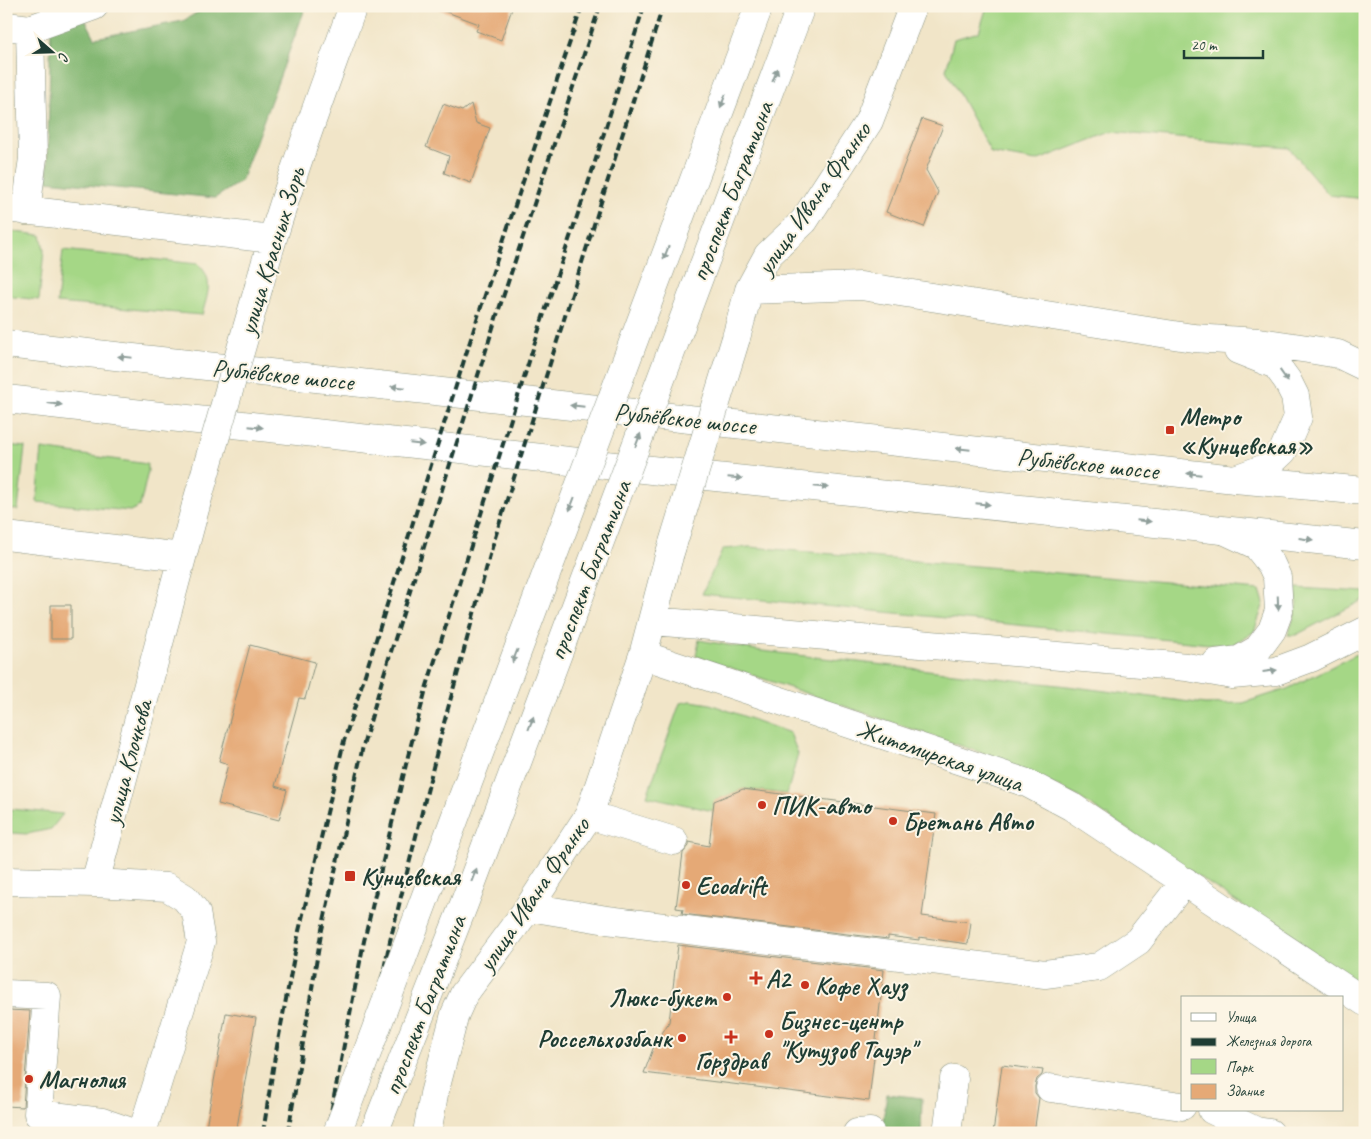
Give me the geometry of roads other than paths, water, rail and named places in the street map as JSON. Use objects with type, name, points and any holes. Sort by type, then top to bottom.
[{"type":"street","points":[[94,6],[18,28],[32,158],[16,210],[272,240]]},
{"type":"street","name":"улица Красных Зорь","points":[[182,557],[272,240],[290,183],[353,6]]},
{"type":"street","name":"проспект Багратиона","points":[[337,1133],[759,6]]},
{"type":"street","name":"проспект Багратиона","points":[[374,1133],[464,904],[801,6]]},
{"type":"street","name":"улица Ивана Франко","points":[[427,1133],[434,1094],[455,1014],[464,994],[529,907],[588,815],[643,655],[669,556],[750,290],[768,255],[804,221],[869,122],[913,6]]},
{"type":"street","points":[[750,290],[860,286],[1193,338],[1259,342],[1308,349],[1338,354],[1365,366]]},
{"type":"street","points":[[1193,338],[1251,354],[1276,365],[1288,380],[1295,396],[1298,417],[1283,451],[1265,468],[1235,479]]},
{"type":"street","name":"Рублёвское шоссе","points":[[6,344],[1365,492]]},
{"type":"street","name":"Рублёвское шоссе","points":[[6,399],[696,475],[1365,545]]},
{"type":"street","points":[[1187,667],[1239,660],[1258,649],[1272,630],[1279,611],[1277,577],[1271,564],[1256,545],[1222,529]]},
{"type":"street","points":[[6,536],[182,557]]},
{"type":"street","name":"улица Клочкова","points":[[95,883],[182,557]]},
{"type":"street","points":[[653,621],[1187,667],[1232,674],[1276,671],[1311,658],[1365,631]]},
{"type":"street","name":"Житомирская улица","points":[[643,655],[1027,783],[1072,807],[1365,1002]]},
{"type":"street","points":[[588,815],[674,841]]},
{"type":"street","points":[[6,881],[167,887],[185,898],[196,912],[201,942],[142,1133]]},
{"type":"street","points":[[529,907],[606,926],[1046,974],[1099,967],[1138,941],[1185,881]]},
{"type":"street","points":[[6,994],[46,996],[38,1114],[102,1122],[134,1133]]},
{"type":"street","points":[[948,1133],[954,1079]]},
{"type":"street","points":[[1050,1088],[1181,1106]]},
{"type":"street","points":[[1216,1112],[1256,1131],[1270,1133]]},
{"type":"street","points":[[857,1133],[870,1132]]},
{"type":"railway","points":[[263,1133],[274,1062],[299,931],[344,741],[479,313],[582,6]]},
{"type":"railway","points":[[288,1133],[321,934],[363,746],[497,315],[600,6]]},
{"type":"railway","points":[[327,1133],[364,941],[426,689],[542,320],[588,184],[644,6]]},
{"type":"railway","points":[[351,1133],[358,1089],[390,941],[444,723],[493,544],[663,6]]},
{"type":"place","name":"Метро «Кунцевская»","points":[[1170,430]]},
{"type":"place","name":"ПИК-авто","points":[[762,805]]},
{"type":"place","name":"Бретань Авто","points":[[893,821]]},
{"type":"place","name":"Кунцевская","points":[[350,876]]},
{"type":"place","name":"Ecodrift","points":[[686,885]]},
{"type":"place","name":"А2","points":[[756,978]]},
{"type":"place","name":"Кофе Хауз","points":[[805,985]]},
{"type":"place","name":"Люкс-букет","points":[[727,997]]},
{"type":"place","name":"Бизнес-центр \"Кутузов Тауэр\"","points":[[769,1034]]},
{"type":"place","name":"Горздрав","points":[[731,1037]]},
{"type":"place","name":"Россельхозбанк","points":[[682,1038]]},
{"type":"place","name":"Магнолия","points":[[29,1079]]}]
